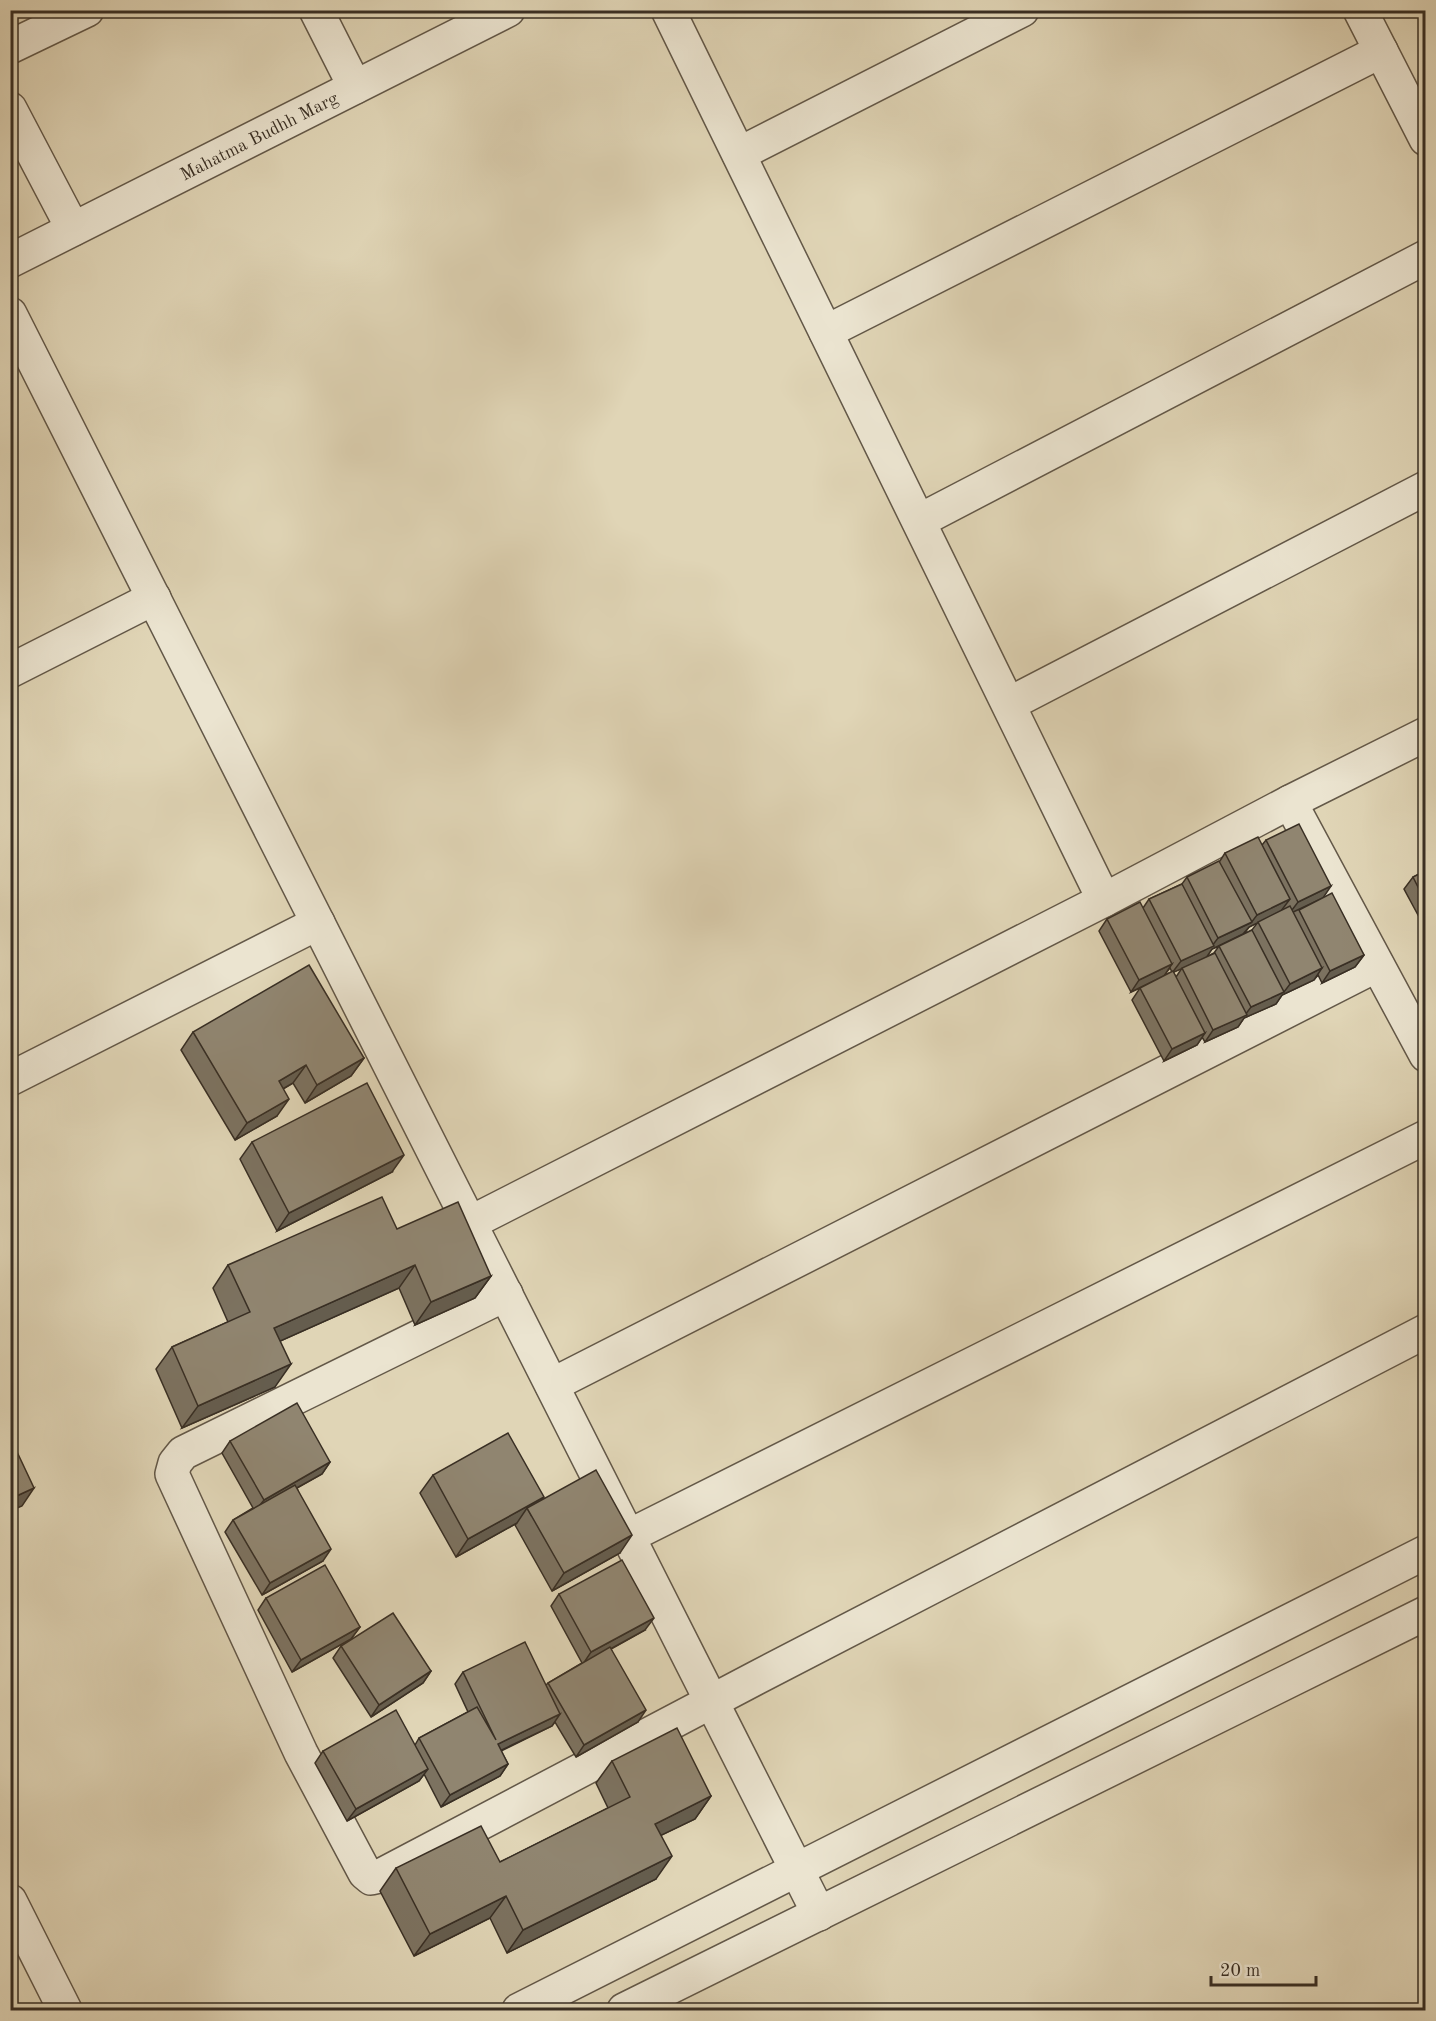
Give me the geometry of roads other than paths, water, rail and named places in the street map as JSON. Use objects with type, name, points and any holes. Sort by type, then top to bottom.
[{"type":"street","points":[[10,46],[87,10]]},
{"type":"street","points":[[316,10],[355,87]]},
{"type":"street","name":"Mahatma Budhh Marg","points":[[10,261],[508,10]]},
{"type":"street","points":[[668,10],[1104,900]]},
{"type":"street","points":[[739,154],[1022,10]]},
{"type":"street","points":[[1360,10],[1425,139]]},
{"type":"street","points":[[826,332],[1381,51]]},
{"type":"street","points":[[10,109],[74,229]]},
{"type":"street","points":[[919,521],[1425,257]]},
{"type":"street","points":[[10,314],[819,1914]]},
{"type":"street","points":[[1009,704],[1425,488]]},
{"type":"street","points":[[10,671],[154,598]]},
{"type":"street","points":[[470,1223],[1425,734]]},
{"type":"street","points":[[1290,802],[1425,1054]]},
{"type":"street","points":[[10,1079],[318,923]]},
{"type":"street","points":[[552,1385],[1377,965]]},
{"type":"street","points":[[628,1536],[1425,1137]]},
{"type":"street","points":[[506,1294],[183,1453],[175,1463],[172,1474],[301,1752],[365,1873],[371,1878],[380,1876],[1425,1330]]},
{"type":"street","points":[[519,2010],[1425,1552]]},
{"type":"street","points":[[624,2010],[1425,1614]]},
{"type":"street","points":[[11,1902],[65,2010]]}]
